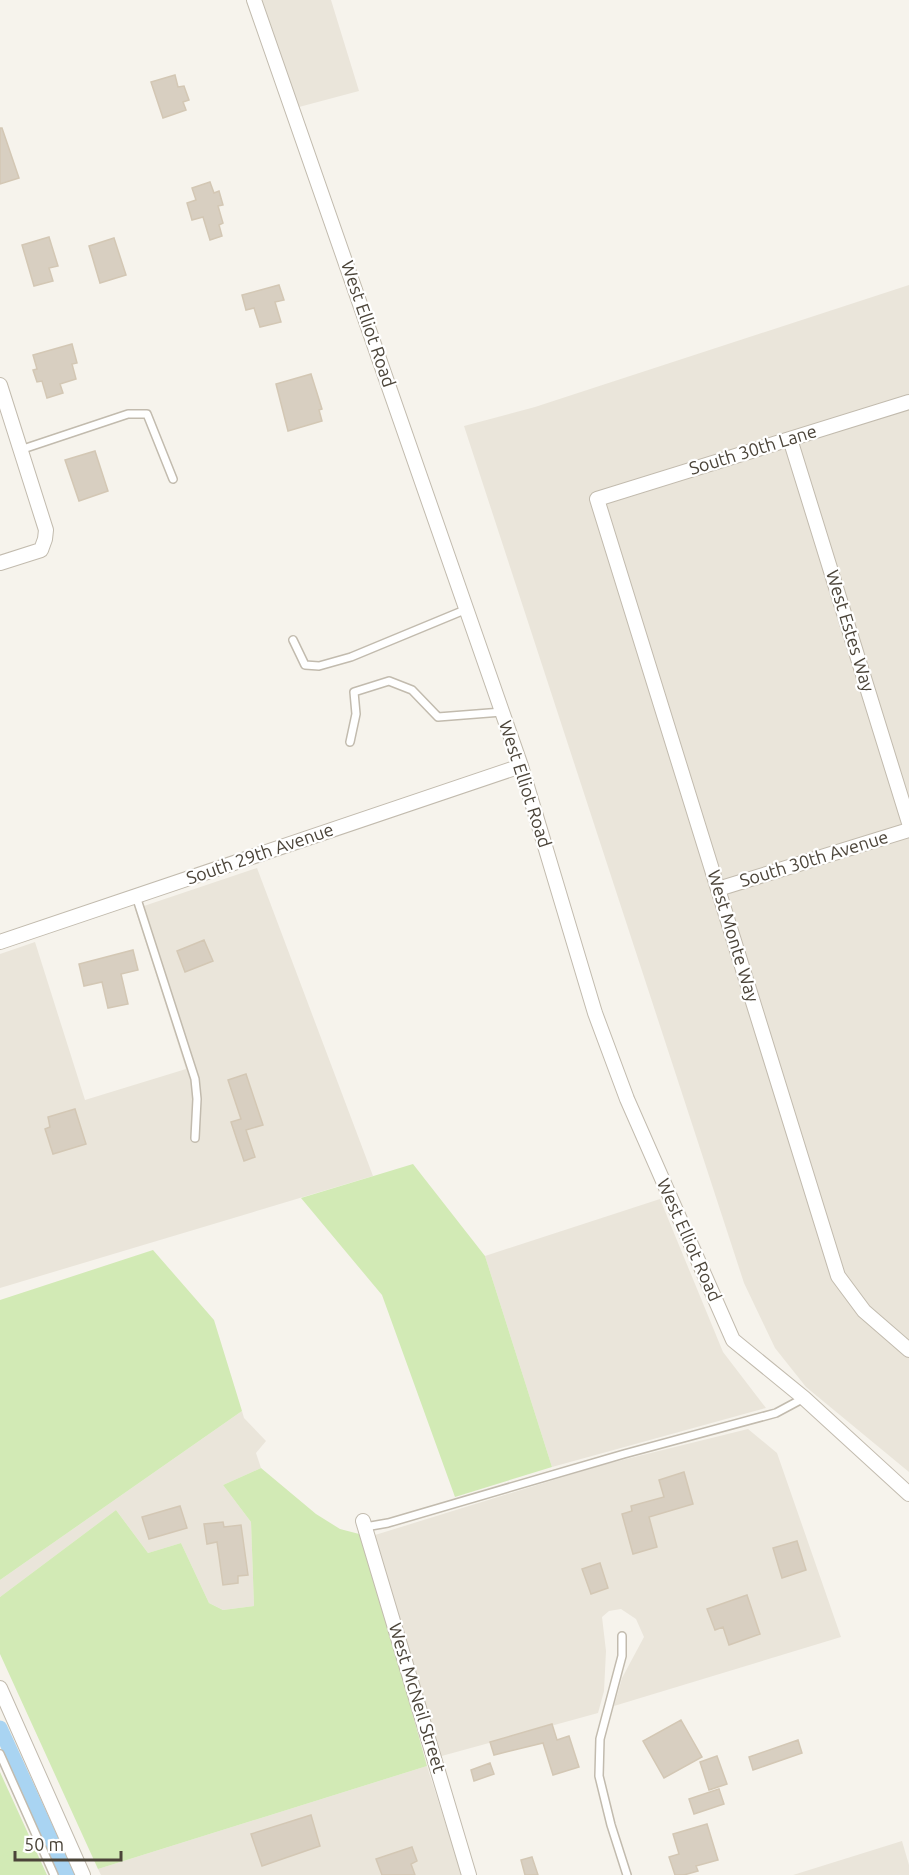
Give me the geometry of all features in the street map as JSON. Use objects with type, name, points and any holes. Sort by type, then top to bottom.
[{"type":"street","name":"West Elliot Road","points":[[254,0],[521,765],[595,1013],[627,1099],[733,1340],[804,1398],[909,1494]]},
{"type":"street","points":[[0,385],[46,530],[41,550],[0,563]]},
{"type":"street","name":"South 30th Lane","points":[[597,499],[909,402]]},
{"type":"street","name":"West Estes Way","points":[[790,439],[909,823]]},
{"type":"street","name":"West Monte Way","points":[[597,499],[838,1276],[864,1311],[909,1350]]},
{"type":"street","name":"South 29th Avenue","points":[[0,942],[521,765]]},
{"type":"street","name":"South 30th Avenue","points":[[718,889],[909,830]]},
{"type":"street","name":"West McNeil Street","points":[[364,1524],[469,1875]]},
{"type":"street","points":[[0,1688],[83,1875]]},
{"type":"lane","points":[[20,450],[128,414],[147,414],[172,479]]},
{"type":"lane","points":[[293,640],[305,665],[319,666],[351,657],[428,623],[467,609]]},
{"type":"lane","points":[[350,742],[356,714],[354,692],[389,681],[412,690],[438,717],[502,712]]},
{"type":"lane","points":[[136,896],[195,1079],[197,1100],[195,1138]]},
{"type":"lane","points":[[364,1524],[388,1523],[624,1454],[776,1413],[804,1398]]},
{"type":"lane","points":[[622,1636],[622,1656],[600,1739],[599,1776],[627,1875]]},
{"type":"lane","points":[[0,1754],[54,1875]]},
{"type":"shaded area","points":[[262,0],[331,0],[359,91],[299,107]]},
{"type":"shaded area","points":[[909,285],[909,1472],[806,1387],[775,1348],[744,1283],[464,426],[535,407]]},
{"type":"shaded area","points":[[257,868],[373,1176],[0,1288],[0,954],[35,942],[85,1100],[186,1069],[135,909]]},
{"type":"shaded area","points":[[660,1199],[723,1352],[766,1408],[552,1467],[485,1256]]},
{"type":"shaded area","points":[[242,1411],[244,1418],[266,1441],[256,1453],[261,1468],[223,1485],[251,1522],[254,1606],[223,1610],[209,1603],[181,1543],[148,1553],[116,1510],[0,1597],[0,1580]]},
{"type":"shaded area","points":[[748,1429],[777,1453],[841,1637],[614,1706],[622,1678],[644,1637],[636,1619],[621,1609],[609,1611],[602,1617],[606,1651],[604,1691],[598,1713],[438,1757],[375,1535],[602,1465]]},
{"type":"shaded area","points":[[427,1766],[462,1875],[101,1875],[98,1869]]},
{"type":"shaded area","points":[[902,1841],[909,1865],[909,1875],[793,1875]]},
{"type":"green space","points":[[413,1164],[485,1256],[552,1467],[455,1497],[382,1295],[301,1198]]},
{"type":"green space","points":[[153,1250],[214,1320],[242,1411],[0,1580],[0,1300]]},
{"type":"green space","points":[[261,1468],[316,1514],[340,1529],[363,1535],[427,1766],[98,1869],[0,1654],[0,1597],[116,1510],[148,1553],[181,1543],[209,1603],[223,1610],[254,1606],[251,1522],[223,1485]]},
{"type":"green space","points":[[0,1772],[47,1875],[0,1875]]},
{"type":"building","points":[[175,75],[178,87],[184,86],[189,100],[183,102],[186,110],[163,118],[151,82]]},
{"type":"building","points":[[0,128],[2,128],[19,178],[0,184]]},
{"type":"building","points":[[210,182],[214,193],[219,191],[223,205],[218,206],[223,223],[219,225],[222,236],[210,240],[203,217],[192,220],[187,203],[196,200],[192,188]]},
{"type":"building","points":[[49,237],[58,266],[49,268],[53,281],[34,286],[22,245]]},
{"type":"building","points":[[114,238],[126,275],[100,283],[89,246]]},
{"type":"building","points":[[279,285],[284,300],[275,302],[281,322],[260,327],[254,308],[246,310],[242,295]]},
{"type":"building","points":[[72,344],[77,363],[72,364],[76,379],[60,384],[63,393],[47,398],[42,381],[37,382],[33,370],[37,369],[33,355]]},
{"type":"building","points":[[311,374],[322,409],[319,410],[322,421],[288,431],[276,384]]},
{"type":"building","points":[[95,451],[108,491],[79,501],[65,460]]},
{"type":"building","points":[[204,940],[213,961],[185,972],[177,951]]},
{"type":"building","points":[[133,950],[138,970],[121,974],[128,1004],[108,1008],[102,982],[84,986],[79,964]]},
{"type":"building","points":[[246,1074],[263,1125],[246,1130],[255,1157],[244,1161],[231,1122],[241,1119],[228,1080]]},
{"type":"building","points":[[75,1109],[86,1144],[53,1154],[45,1129],[50,1127],[48,1117]]},
{"type":"building","points":[[684,1472],[693,1504],[649,1517],[657,1547],[633,1554],[622,1514],[632,1511],[631,1506],[664,1497],[659,1480]]},
{"type":"building","points":[[180,1506],[187,1528],[149,1539],[142,1517]]},
{"type":"building","points":[[223,1522],[224,1527],[241,1525],[248,1575],[238,1576],[238,1583],[223,1585],[217,1542],[207,1544],[204,1524]]},
{"type":"building","points":[[797,1541],[806,1570],[782,1578],[773,1548]]},
{"type":"building","points":[[600,1563],[608,1588],[591,1594],[582,1569]]},
{"type":"building","points":[[747,1595],[760,1634],[729,1645],[723,1627],[715,1630],[707,1609]]},
{"type":"building","points":[[681,1720],[702,1757],[664,1778],[643,1741]]},
{"type":"building","points":[[552,1724],[557,1740],[569,1736],[579,1767],[553,1775],[543,1743],[494,1755],[490,1742]]},
{"type":"building","points":[[798,1740],[802,1753],[753,1770],[749,1757]]},
{"type":"building","points":[[717,1756],[727,1784],[709,1790],[700,1762]]},
{"type":"building","points":[[490,1763],[494,1774],[474,1781],[471,1770]]},
{"type":"building","points":[[719,1789],[724,1804],[694,1814],[689,1799]]},
{"type":"building","points":[[311,1815],[320,1846],[262,1866],[251,1834]]},
{"type":"building","points":[[707,1824],[718,1860],[696,1866],[698,1871],[675,1875],[669,1857],[679,1854],[673,1834]]},
{"type":"building","points":[[412,1847],[417,1861],[411,1864],[415,1875],[382,1875],[376,1859]]},
{"type":"building","points":[[532,1857],[538,1875],[525,1875],[521,1860]]},
{"type":"waterway","points":[[0,1728],[67,1875]]}]
